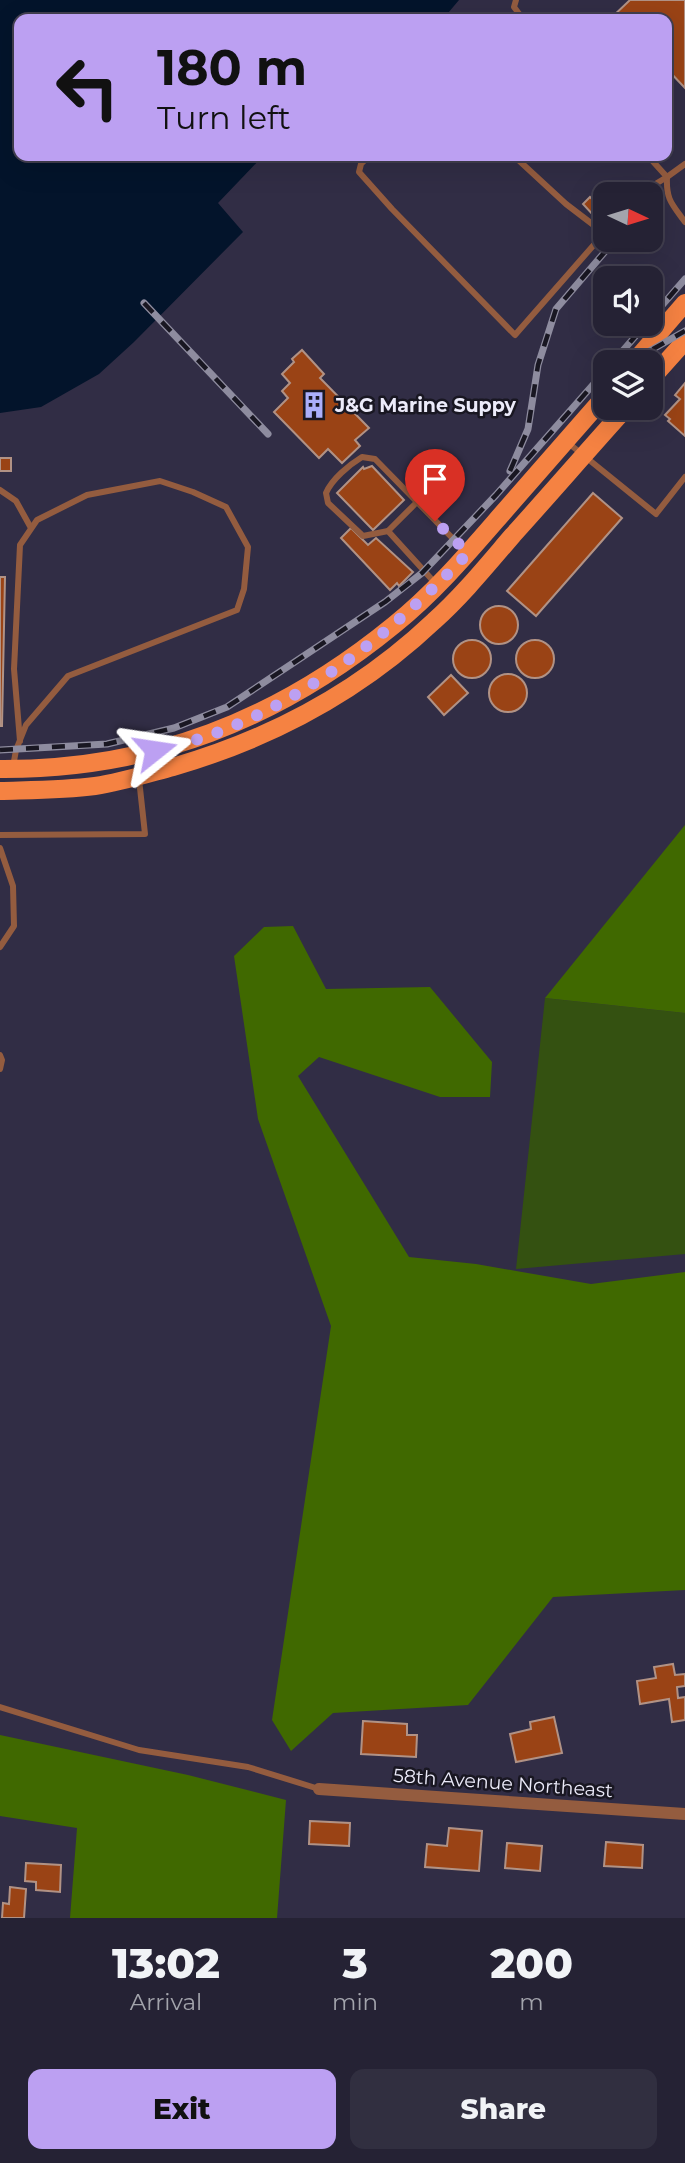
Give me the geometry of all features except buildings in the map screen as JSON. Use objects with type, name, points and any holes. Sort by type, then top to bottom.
[{"type":"main road","points":[[644,350],[685,303]]},
{"type":"main road","points":[[663,366],[685,341]]},
{"type":"main road","points":[[6,769],[88,763],[155,750],[202,737],[292,697],[396,624],[437,585],[593,410]]},
{"type":"main road","points":[[0,791],[96,786],[139,777],[211,756],[268,733],[332,699],[386,663],[434,621],[468,587],[615,420]]},
{"type":"street","name":"58th Avenue Northeast","points":[[319,1788],[685,1814]]},
{"type":"lane","points":[[364,161],[359,172],[515,335],[593,246]]},
{"type":"lane","points":[[519,161],[566,204],[593,223]]},
{"type":"lane","points":[[653,161],[667,177],[667,196],[685,222]]},
{"type":"lane","points":[[659,182],[685,164]]},
{"type":"lane","points":[[566,441],[656,514],[685,477]]},
{"type":"lane","points":[[417,502],[388,531],[368,536],[360,535],[328,503],[326,493],[327,488],[354,461],[362,457],[375,459],[468,553]]},
{"type":"lane","points":[[6,769],[20,741],[26,725],[68,676],[237,610],[244,589],[248,547],[226,507],[160,481],[88,495],[37,520],[20,545],[14,669],[20,741]]},
{"type":"lane","points":[[0,490],[16,501],[32,528]]},
{"type":"lane","points":[[388,531],[437,585]]},
{"type":"lane","points":[[0,835],[145,834],[139,777]]},
{"type":"lane","points":[[0,848],[13,886],[14,926],[0,947]]},
{"type":"lane","points":[[0,1055],[0,1069]]},
{"type":"lane","points":[[0,1707],[139,1750],[248,1767],[319,1788]]},
{"type":"green space","points":[[685,825],[685,1013],[545,998]]},
{"type":"green space","points":[[293,926],[326,989],[430,987],[492,1062],[490,1097],[440,1097],[319,1057],[298,1076],[409,1257],[476,1264],[591,1284],[685,1272],[685,1590],[553,1597],[468,1705],[333,1713],[291,1751],[272,1720],[331,1326],[258,1119],[234,956],[264,927]]},
{"type":"green space","points":[[545,998],[685,1013],[685,1254],[516,1269]]},
{"type":"green space","points":[[0,1735],[188,1775],[286,1800],[277,1918],[70,1918],[77,1828],[0,1816]]},
{"type":"water","points":[[0,0],[459,0],[447,14],[14,14],[14,161],[258,161],[218,203],[243,232],[134,342],[99,374],[41,407],[0,413]]},
{"type":"railway","points":[[510,471],[528,429],[538,365],[556,309],[605,252]]},
{"type":"railway","points":[[663,304],[685,279]]},
{"type":"railway","points":[[144,303],[268,434]]},
{"type":"railway","points":[[651,350],[685,331]]},
{"type":"railway","points":[[623,350],[636,336]]},
{"type":"railway","points":[[0,750],[107,744],[174,728],[227,707],[385,602],[422,573],[496,495],[593,385]]},
{"type":"place","name":"J&G Marine Suppy","points":[[314,405]]},
{"type":"route","points":[[155,750],[202,737],[292,697],[396,624],[468,553],[435,521]]}]
